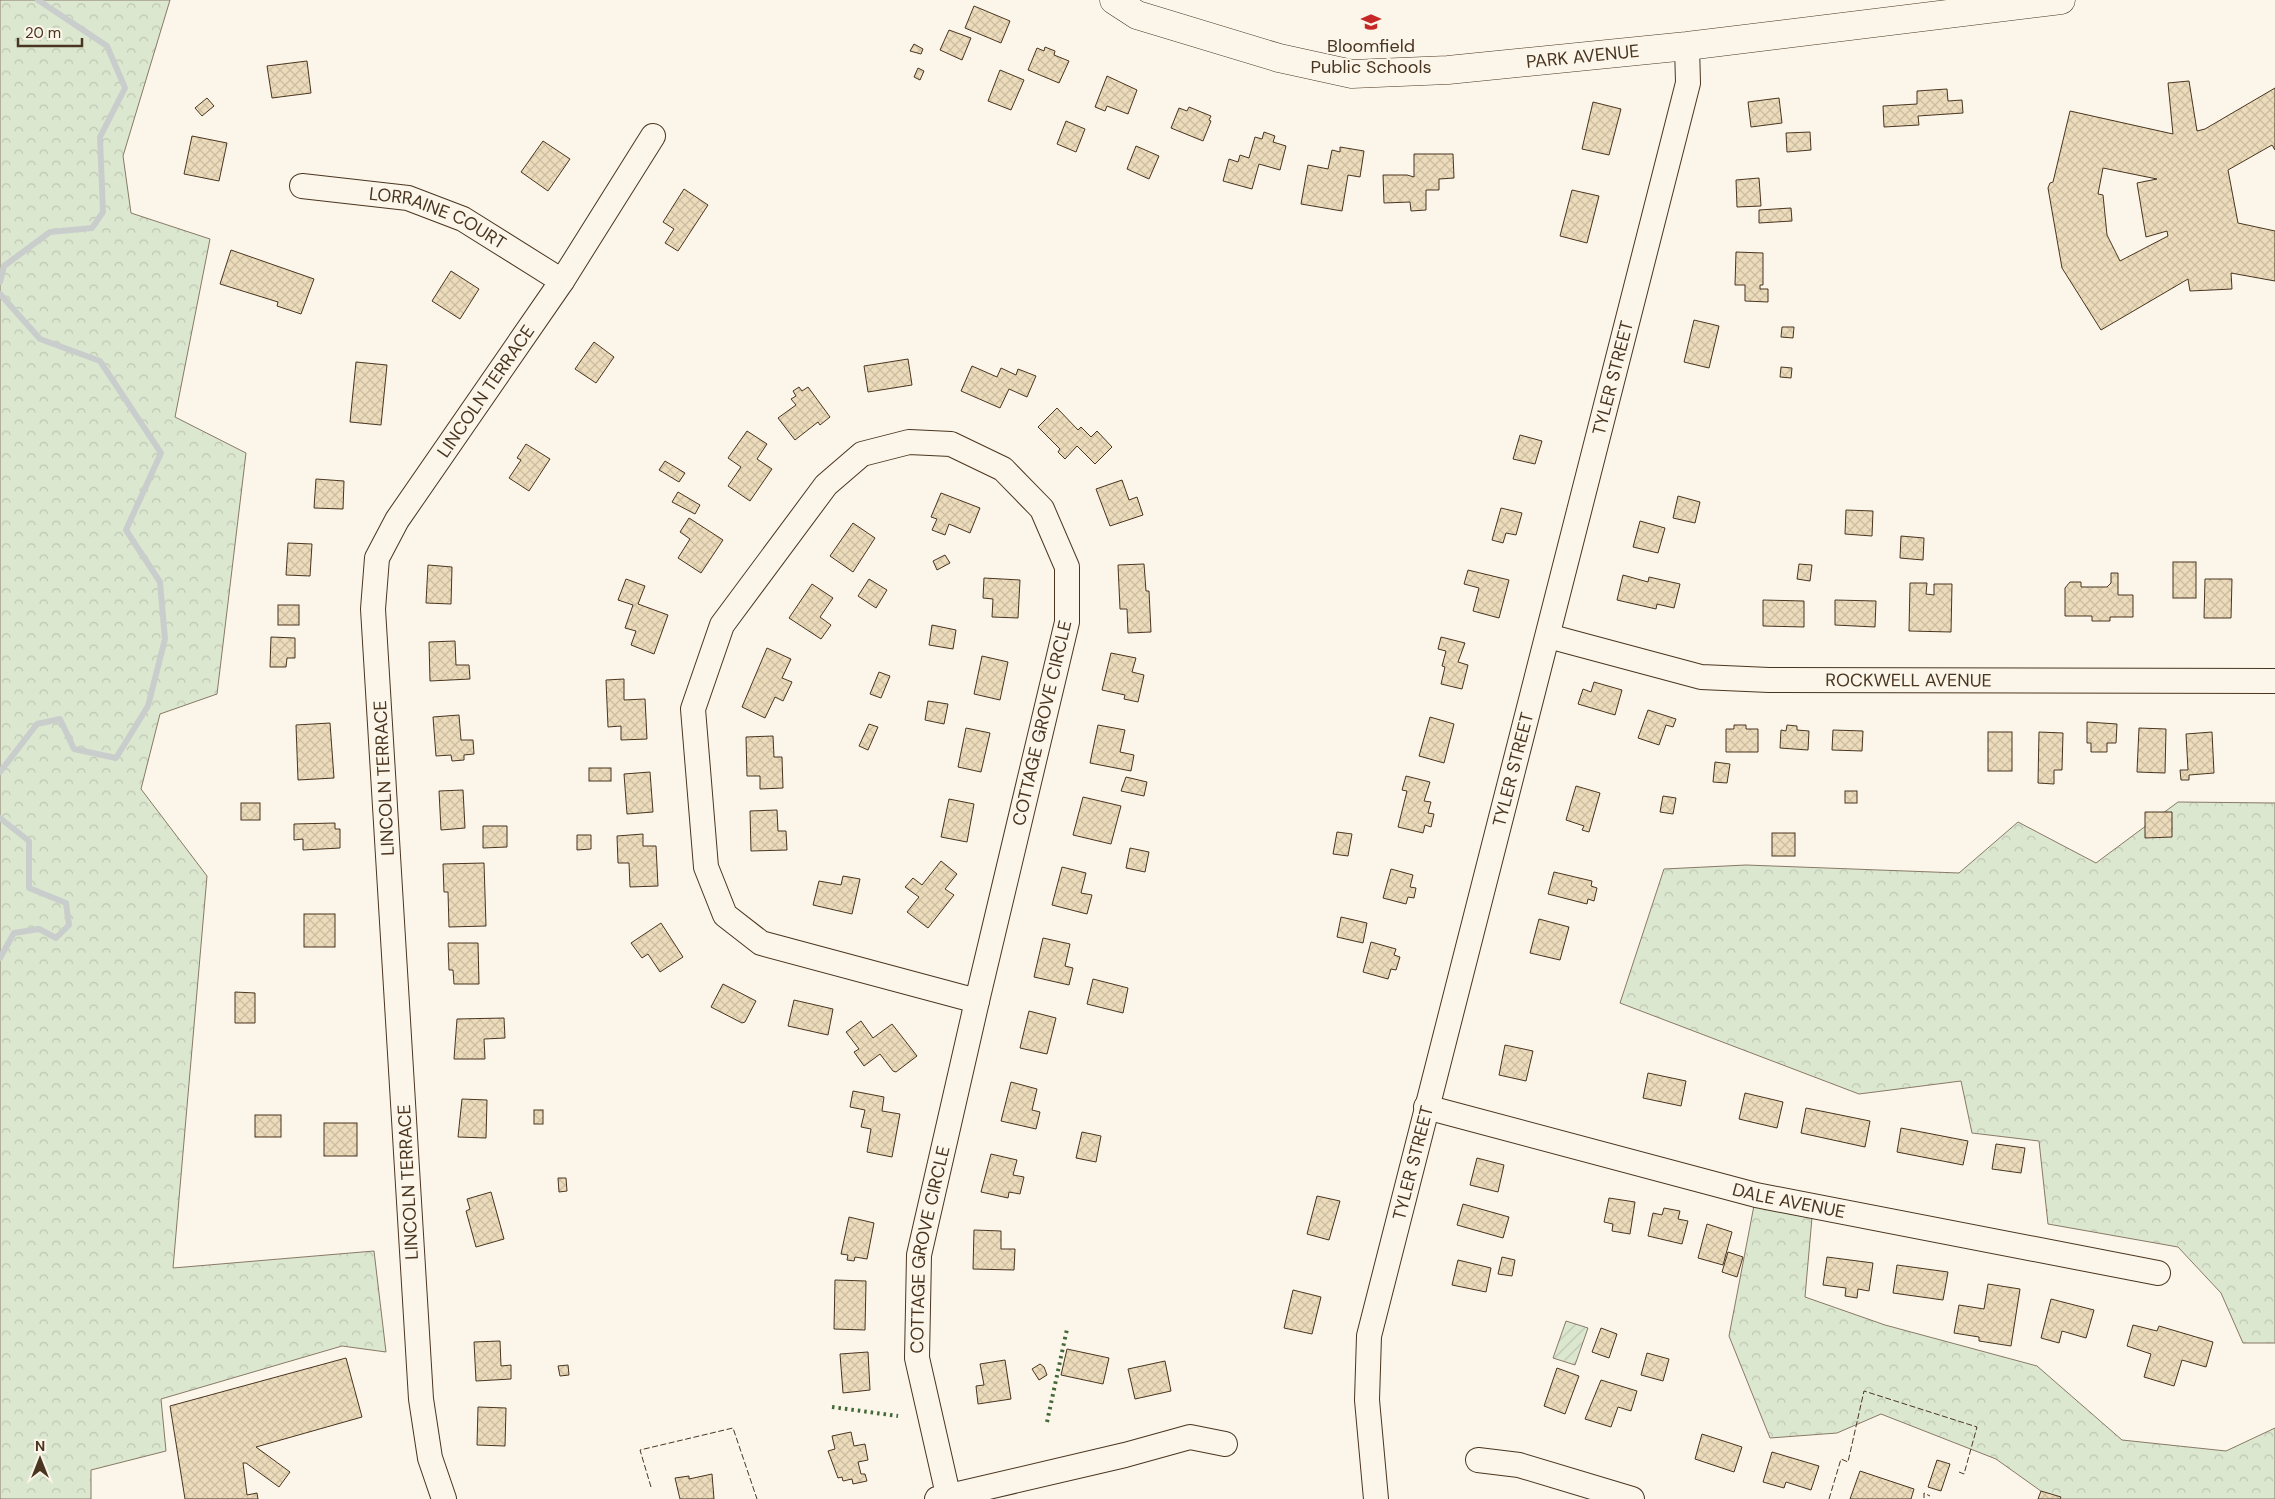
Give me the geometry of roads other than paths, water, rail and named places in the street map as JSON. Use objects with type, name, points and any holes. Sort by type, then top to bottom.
[{"type":"main road","name":"PARK AVENUE","points":[[1114,0],[1137,14],[1279,58],[1352,74],[1448,70],[1686,46],[2061,0]]},
{"type":"street","name":"TYLER STREET","points":[[1376,1499],[1367,1400],[1369,1336],[1688,83],[1686,46]]},
{"type":"street","name":"LINCOLN TERRACE","points":[[444,1499],[430,1458],[421,1399],[373,609],[377,558],[397,520],[562,281],[653,136]]},
{"type":"street","name":"LORRAINE COURT","points":[[302,186],[408,198],[463,219],[562,281]]},
{"type":"street","name":"COTTAGE GROVE CIRCLE","points":[[944,1498],[917,1358],[920,1255],[977,1001],[1067,622],[1067,567],[1042,509],[1003,469],[951,444],[908,442],[862,454],[826,485],[722,625],[694,709],[706,867],[726,915],[761,943],[977,1001]]},
{"type":"street","name":"ROCKWELL AVENUE","points":[[1548,636],[1701,677],[1769,680],[2275,681]]},
{"type":"street","name":"DALE AVENUE","points":[[1426,1107],[1756,1195],[2158,1273]]},
{"type":"street","points":[[944,1498],[1125,1455],[1190,1437],[1225,1444]]},
{"type":"street","points":[[1478,1460],[1519,1465],[1632,1499]]},
{"type":"waterway","points":[[0,282],[4,266],[50,232],[92,228],[103,212],[100,137],[125,88],[107,46],[38,0]]},
{"type":"waterway","points":[[0,294],[40,339],[100,361],[161,453],[126,530],[160,582],[165,639],[148,706],[116,758],[74,749],[60,719],[37,724],[0,772]]},
{"type":"waterway","points":[[0,818],[29,841],[29,888],[66,903],[69,925],[56,938],[39,929],[14,933],[0,958]]},
{"type":"place","name":"Bloomfield Public Schools","points":[[1371,22]]}]
